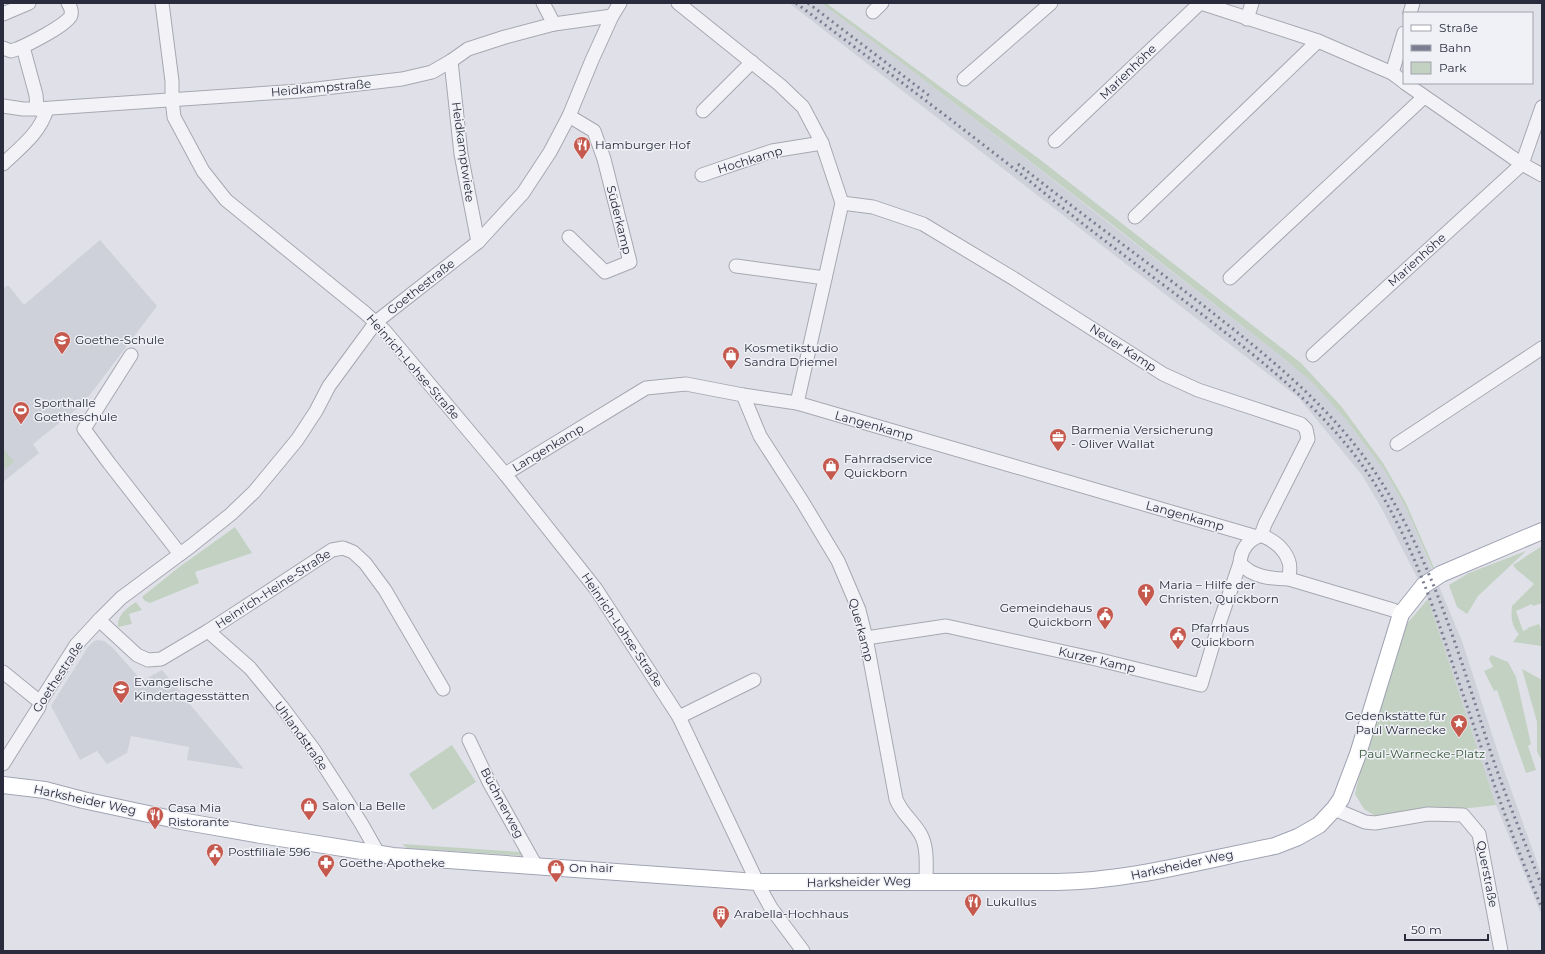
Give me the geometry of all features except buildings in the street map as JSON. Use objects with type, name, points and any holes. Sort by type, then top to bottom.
[{"type":"main road","name":"Harksheider Weg","points":[[3,785],[45,790],[83,800],[181,821],[305,843],[392,856],[613,873],[758,882],[1081,882],[1130,876],[1275,846],[1298,837],[1319,825],[1341,799],[1358,754],[1401,614],[1424,585],[1441,574],[1542,532]]},
{"type":"street","points":[[3,14],[29,3]]},
{"type":"street","points":[[3,48],[11,51],[23,47],[65,23],[71,15],[71,10],[68,3]]},
{"type":"street","name":"Heinrich-Lohse-Straße","points":[[162,3],[172,81],[174,117],[203,171],[226,200],[376,322],[505,474],[596,589],[679,717],[771,908],[803,951]]},
{"type":"street","points":[[543,3],[554,24]]},
{"type":"street","points":[[612,16],[620,3]]},
{"type":"street","points":[[678,3],[780,85],[803,107],[822,143],[842,203],[797,403]]},
{"type":"street","points":[[964,79],[1051,3]]},
{"type":"street","name":"Marienhöhe","points":[[1055,141],[1200,3],[1318,41],[1392,73],[1403,82]]},
{"type":"street","points":[[1247,19],[1252,3]]},
{"type":"street","name":"Heidkampstraße","points":[[3,106],[22,109],[42,109],[299,91],[402,79],[432,72],[468,49],[554,24],[612,16]]},
{"type":"street","name":"Goethestraße","points":[[3,764],[76,645],[121,598],[231,514],[254,492],[297,440],[310,421],[329,386],[376,322],[478,242],[524,193],[550,152],[569,116],[612,16]]},
{"type":"street","points":[[1392,73],[1403,36]]},
{"type":"street","points":[[1135,217],[1318,41]]},
{"type":"street","points":[[3,164],[34,135],[42,124],[42,109],[36,95],[23,47]]},
{"type":"street","name":"Heidkamptwiete","points":[[451,61],[461,154],[478,242]]},
{"type":"street","points":[[703,111],[752,62]]},
{"type":"street","name":"Marienhöhe","points":[[1405,84],[1522,164],[1542,175]]},
{"type":"street","points":[[1230,278],[1424,97]]},
{"type":"street","name":"Marienhöhe","points":[[1313,355],[1522,164],[1542,107]]},
{"type":"street","name":"Süderkamp","points":[[569,116],[594,131],[604,159],[630,262],[605,272],[569,237]]},
{"type":"street","name":"Hochkamp","points":[[702,175],[772,151],[822,143]]},
{"type":"street","name":"Neuer Kamp","points":[[842,203],[873,206],[923,224],[1016,280],[1163,374],[1198,390],[1301,424],[1306,429],[1308,439],[1259,536]]},
{"type":"street","points":[[736,266],[825,278]]},
{"type":"street","points":[[1397,444],[1542,348]]},
{"type":"street","points":[[131,355],[84,429],[180,554]]},
{"type":"street","name":"Langenkamp","points":[[505,474],[646,388],[686,384],[743,395],[797,403],[1259,536],[1271,540],[1283,551],[1290,563],[1289,579]]},
{"type":"street","name":"Querkamp","points":[[743,395],[760,436],[802,500],[838,561],[858,610],[866,638],[896,799],[899,806],[921,835],[925,845],[926,882]]},
{"type":"street","points":[[1259,536],[1245,545],[1242,551],[1240,563],[1246,569],[1262,576],[1274,579],[1289,579],[1393,610],[1401,614]]},
{"type":"street","name":"Heinrich-Heine-Straße","points":[[99,620],[137,655],[148,660],[161,658],[208,631],[332,550],[342,548],[353,552],[365,563],[385,590],[443,689]]},
{"type":"street","name":"Kurzer Kamp","points":[[866,638],[946,626],[1096,659],[1202,685],[1219,624],[1240,563]]},
{"type":"street","name":"Uhlandstraße","points":[[208,631],[250,668],[282,707],[314,750],[361,823],[378,853]]},
{"type":"street","points":[[3,672],[40,702]]},
{"type":"street","points":[[679,717],[754,680]]},
{"type":"street","name":"Büchnerweg","points":[[469,740],[536,866]]},
{"type":"street","name":"Querstraße","points":[[1334,809],[1365,822],[1375,823],[1428,814],[1463,815],[1479,834],[1501,951]]},
{"type":"shaded area","points":[[789,3],[821,3],[898,60],[1281,356],[1313,383],[1347,421],[1385,471],[1406,508],[1462,641],[1500,759],[1542,876],[1542,916],[1496,805],[1428,599],[1382,509],[1362,475],[1299,398]]},
{"type":"shaded area","name":"Goethe-Schule","points":[[100,240],[157,306],[83,404],[33,444],[39,453],[3,482],[3,289],[8,285],[24,305]]},
{"type":"shaded area","name":"Evangelische Kindertagesstätten","points":[[94,641],[104,641],[112,647],[142,681],[162,670],[244,769],[187,760],[189,747],[131,736],[127,753],[107,764],[97,751],[80,760],[51,706],[88,647]]},
{"type":"green space","points":[[821,3],[826,3],[1038,158],[1301,363],[1341,406],[1383,463],[1406,503],[1434,568],[1432,568],[1406,508],[1385,471],[1347,421],[1313,383],[1281,356],[1101,216],[898,60]]},
{"type":"green space","points":[[3,448],[14,462],[3,471]]},
{"type":"green space","points":[[235,527],[252,553],[195,572],[199,583],[150,603],[145,601],[142,597],[178,568]]},
{"type":"green space","points":[[1542,546],[1542,603],[1533,606],[1532,604],[1516,611],[1523,631],[1539,624],[1542,632],[1542,646],[1513,642],[1519,634],[1514,628],[1512,621],[1512,606],[1534,584],[1513,565]]},
{"type":"green space","points":[[1526,551],[1478,596],[1467,614],[1457,607],[1449,585],[1469,573]]},
{"type":"green space","name":"Paul-Warnecke-Platz","points":[[1428,599],[1496,805],[1461,809],[1431,807],[1377,817],[1364,809],[1355,794],[1361,768],[1405,626]]},
{"type":"green space","points":[[136,602],[142,610],[129,614],[132,624],[118,627],[121,615],[126,609]]},
{"type":"green space","points":[[1491,655],[1508,662],[1516,677],[1531,744],[1528,746],[1536,770],[1526,773],[1497,690],[1494,691],[1484,671],[1493,667],[1489,659]]},
{"type":"green space","points":[[1522,669],[1542,680],[1542,762],[1537,751],[1537,722]]},
{"type":"green space","points":[[452,745],[476,782],[433,810],[409,774]]},
{"type":"green space","points":[[402,844],[521,852],[525,856],[407,848]]},
{"type":"railway","points":[[796,3],[918,94],[1247,350],[1307,402],[1343,441],[1375,484],[1411,552],[1439,625],[1507,821],[1542,908]]},
{"type":"railway","points":[[808,3],[931,97]]},
{"type":"railway","points":[[1018,164],[1195,299],[1272,361],[1297,383],[1343,430],[1363,456],[1382,483],[1400,514],[1417,547],[1431,580],[1445,614],[1497,770],[1542,887]]},
{"type":"place","name":"Hamburger Hof","points":[[582,160]]},
{"type":"place","name":"Goethe-Schule","points":[[62,355]]},
{"type":"place","name":"Kosmetikstudio Sandra Driemel","points":[[731,370]]},
{"type":"place","name":"Sporthalle Goetheschule","points":[[21,425]]},
{"type":"place","name":"Barmenia Versicherung - Oliver Wallat","points":[[1058,452]]},
{"type":"place","name":"Fahrradservice Quickborn","points":[[831,481]]},
{"type":"place","name":"Maria – Hilfe der Christen, Quickborn","points":[[1146,607]]},
{"type":"place","name":"Gemeindehaus Quickborn","points":[[1105,630]]},
{"type":"place","name":"Pfarrhaus Quickborn","points":[[1178,650]]},
{"type":"place","name":"Evangelische Kindertagesstätten","points":[[121,704]]},
{"type":"place","name":"Gedenkstätte für Paul Warnecke","points":[[1459,738]]},
{"type":"place","name":"Salon La Belle","points":[[309,821]]},
{"type":"place","name":"Casa Mia Ristorante","points":[[155,830]]},
{"type":"place","name":"Postfiliale 596","points":[[215,867]]},
{"type":"place","name":"Goethe Apotheke","points":[[326,878]]},
{"type":"place","name":"On hair","points":[[556,883]]},
{"type":"place","name":"Lukullus","points":[[973,917]]},
{"type":"place","name":"Arabella-Hochhaus","points":[[721,929]]}]
